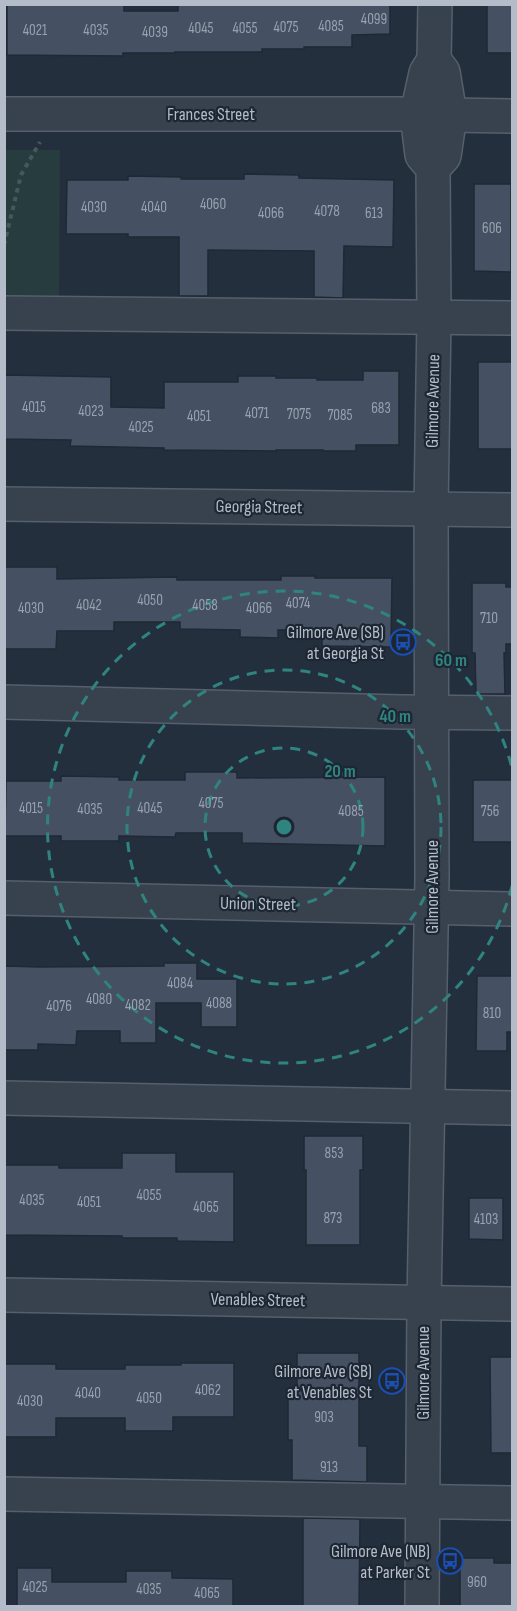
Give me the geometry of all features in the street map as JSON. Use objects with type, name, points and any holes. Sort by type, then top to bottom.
[{"type":"street","name":"Gilmore Avenue","points":[[422,1606],[424,1303],[432,908],[431,509],[434,317],[433,168],[422,155],[417,114],[426,73],[434,60],[435,4]]},
{"type":"street","name":"Gilmore Avenue","points":[[433,168],[444,156],[450,115],[443,72],[434,60]]},
{"type":"street","name":"Frances Street","points":[[4,114],[417,114]]},
{"type":"street","points":[[450,115],[513,116]]},
{"type":"street","points":[[4,313],[513,318]]},
{"type":"street","name":"Georgia Street","points":[[4,504],[513,510]]},
{"type":"street","points":[[4,702],[513,713]]},
{"type":"street","name":"Union Street","points":[[4,898],[513,909]]},
{"type":"street","points":[[4,1098],[513,1108]]},
{"type":"street","name":"Venables Street","points":[[4,1295],[513,1304]]},
{"type":"street","points":[[4,1494],[513,1503]]},
{"type":"path","points":[[4,245],[21,175],[56,115]]},
{"type":"green space","points":[[5,150],[60,150],[59,302],[5,302]]},
{"type":"building","points":[[7,4],[124,4],[124,11],[178,11],[178,4],[390,4],[390,34],[352,35],[352,47],[262,49],[262,52],[123,53],[123,56],[7,55]]},
{"type":"building","points":[[487,4],[513,4],[513,53],[487,53]]},
{"type":"building","points":[[244,174],[394,180],[393,247],[344,246],[343,298],[314,297],[314,251],[208,250],[208,296],[179,296],[179,237],[66,234],[67,180],[128,180],[128,176],[244,179]]},
{"type":"building","points":[[474,184],[511,184],[511,272],[474,271]]},
{"type":"building","points":[[478,362],[513,362],[513,449],[478,449]]},
{"type":"building","points":[[363,371],[399,371],[399,445],[356,445],[356,451],[164,450],[164,448],[70,446],[71,440],[4,439],[4,375],[111,377],[111,407],[164,408],[164,382],[238,382],[238,376],[363,380]]},
{"type":"building","points":[[4,567],[57,567],[57,579],[177,577],[177,580],[281,580],[281,576],[392,578],[391,647],[322,646],[322,630],[278,630],[278,638],[240,637],[240,630],[180,629],[180,622],[114,622],[114,631],[57,631],[56,649],[4,649]]},
{"type":"building","points":[[472,583],[506,583],[506,587],[513,587],[513,644],[506,644],[506,653],[504,653],[505,694],[476,694],[475,653],[472,653]]},
{"type":"building","points":[[185,772],[237,772],[237,778],[385,777],[385,846],[242,843],[242,833],[176,833],[175,837],[119,836],[119,841],[61,841],[61,836],[5,836],[6,781],[61,781],[61,776],[119,777],[119,780],[185,780]]},
{"type":"building","points":[[473,780],[513,780],[513,842],[473,842]]},
{"type":"building","points":[[164,963],[197,963],[197,979],[237,979],[237,1027],[201,1027],[201,1003],[156,1003],[156,1043],[120,1043],[120,1031],[77,1031],[76,1045],[38,1044],[38,1050],[4,1050],[4,966],[164,966]]},
{"type":"building","points":[[477,976],[513,976],[513,1032],[507,1032],[507,1051],[476,1051]]},
{"type":"building","points":[[304,1136],[363,1136],[363,1170],[360,1170],[360,1245],[306,1245]]},
{"type":"building","points":[[122,1153],[176,1153],[176,1172],[234,1172],[234,1242],[177,1241],[177,1238],[122,1238],[122,1236],[4,1235],[4,1165],[122,1168]]},
{"type":"building","points":[[469,1198],[503,1198],[503,1240],[469,1239]]},
{"type":"building","points":[[297,1353],[359,1353],[359,1446],[367,1446],[367,1482],[292,1480],[292,1440],[288,1440],[288,1394],[297,1394]]},
{"type":"building","points":[[490,1357],[513,1357],[513,1453],[491,1453]]},
{"type":"building","points":[[181,1363],[234,1363],[234,1417],[173,1417],[173,1431],[125,1431],[125,1418],[56,1418],[56,1437],[5,1437],[5,1364],[56,1364],[56,1369],[125,1369],[125,1365],[181,1365]]},
{"type":"building","points":[[303,1518],[360,1519],[359,1606],[303,1606]]},
{"type":"building","points":[[460,1558],[494,1558],[494,1563],[513,1563],[513,1606],[460,1606]]},
{"type":"building","points":[[17,1568],[52,1568],[52,1582],[126,1582],[126,1571],[172,1571],[172,1578],[233,1579],[233,1606],[17,1606]]},
{"type":"place","name":"Gilmore Ave (SB) at Georgia St","points":[[403,642]]},
{"type":"place","name":"Gilmore Ave (SB) at Venables St","points":[[392,1381]]},
{"type":"place","name":"Gilmore Ave (NB) at Parker St","points":[[450,1561]]}]
